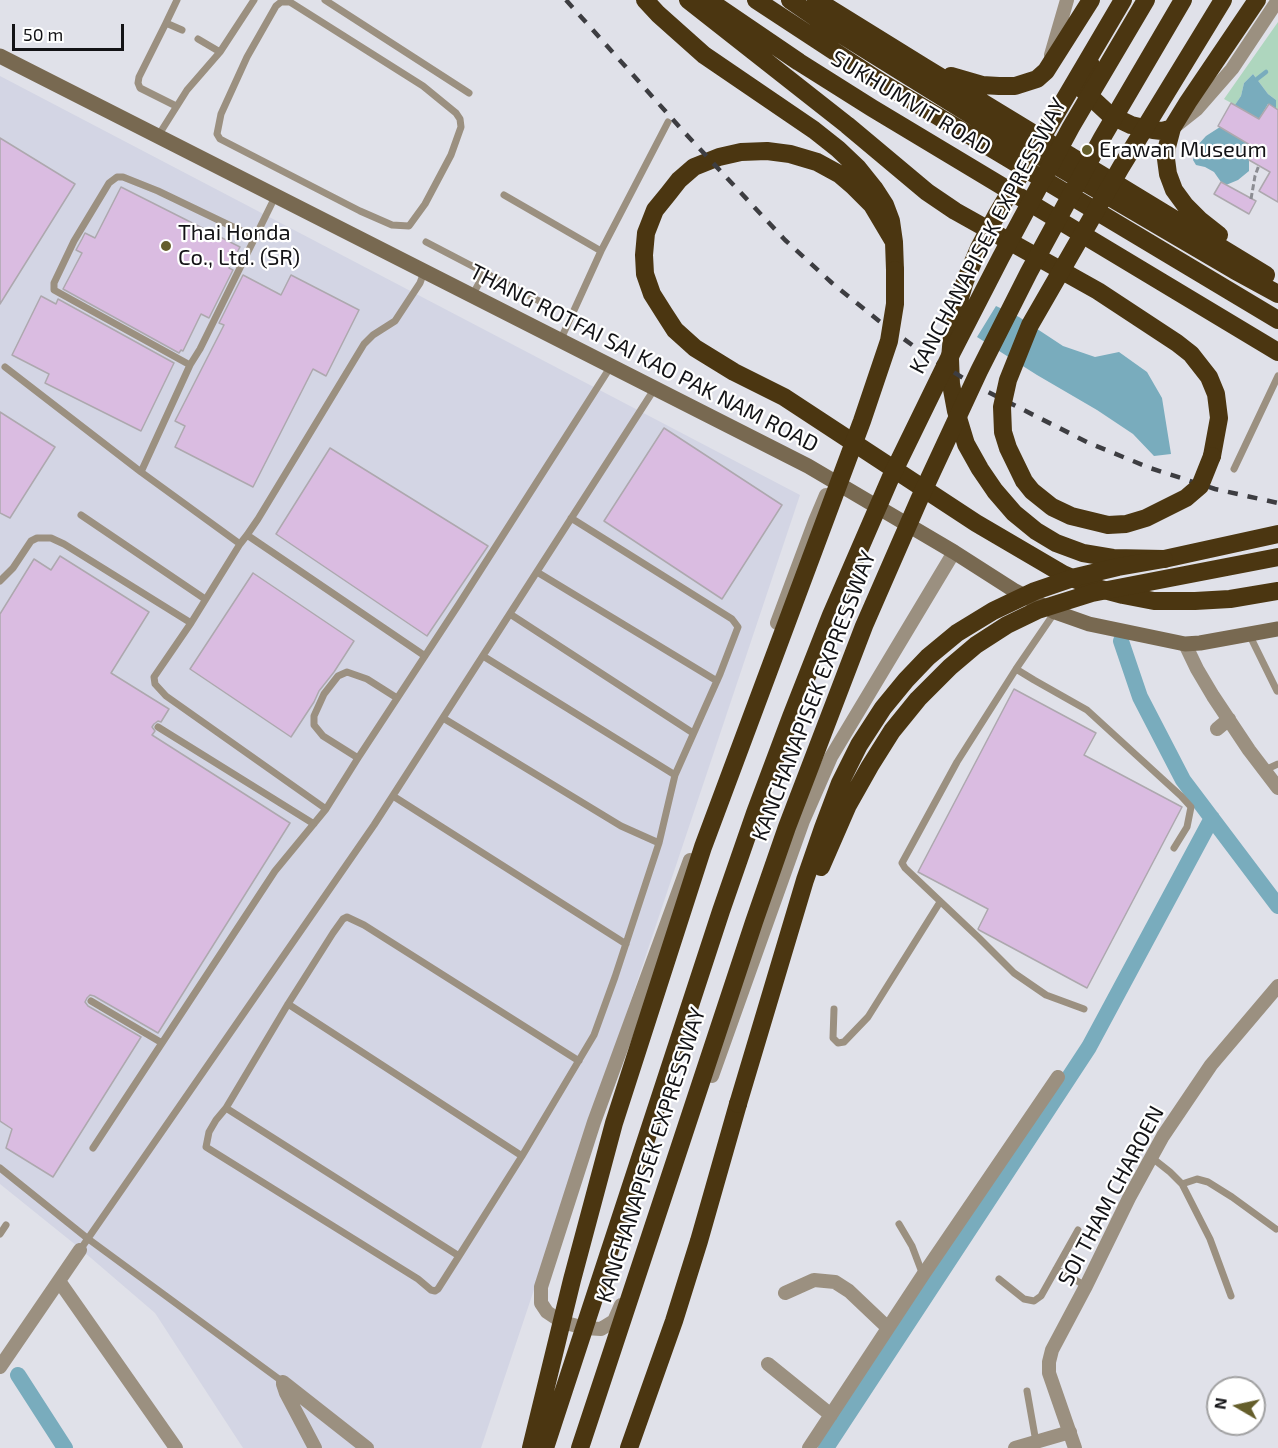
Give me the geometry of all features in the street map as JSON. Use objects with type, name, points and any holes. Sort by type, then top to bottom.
[{"type":"highway","points":[[531,1448],[574,1270],[614,1123],[703,847],[862,421],[889,341],[895,304],[894,242],[891,221],[885,205],[858,168],[814,130],[704,55],[645,0]]},
{"type":"highway","points":[[688,0],[847,125],[927,192],[955,211],[1098,291],[1177,342],[1191,354],[1209,377],[1216,394],[1219,418],[1212,456],[1200,486],[1186,498],[1146,518],[1126,524],[1108,525],[1071,516],[1052,507],[1032,491],[1024,481],[1008,448],[1003,432],[1002,407],[1008,380],[1030,325],[1121,167],[1223,0]]},
{"type":"highway","name":"SUKHUMVIT ROAD","points":[[708,0],[799,63],[1278,352]]},
{"type":"highway","name":"SUKHUMVIT ROAD","points":[[756,0],[884,84],[1278,320]]},
{"type":"highway","points":[[789,0],[997,131],[1234,270],[1277,285]]},
{"type":"highway","points":[[816,0],[1277,285]]},
{"type":"highway","points":[[924,67],[982,85],[1014,86],[1037,79],[1046,71],[1091,0]]},
{"type":"highway","points":[[1123,0],[979,249],[965,281],[957,308],[950,358],[951,384],[966,444],[995,491],[1014,513],[1036,531],[1056,543],[1083,553],[1113,558],[1164,559]]},
{"type":"highway","points":[[1132,0],[1082,79],[1082,89],[1110,115],[1131,125],[1162,131],[1172,128]]},
{"type":"highway","name":"KANCHANAPISEK EXPRESSWAY","points":[[545,1448],[744,846],[831,615],[890,479],[950,356],[1071,128],[1146,0]]},
{"type":"highway","name":"KANCHANAPISEK EXPRESSWAY","points":[[580,1448],[791,816],[864,626],[929,478],[1024,282],[1102,138],[1183,0]]},
{"type":"highway","points":[[1257,0],[1172,128],[1166,159],[1168,174],[1174,190],[1185,205],[1277,285]]},
{"type":"highway","points":[[894,242],[872,205],[839,174],[817,162],[790,154],[741,152],[719,157],[694,168],[679,180],[655,210],[646,233],[645,273],[652,294],[675,330],[695,348],[734,372],[784,397],[976,524],[1063,574],[1093,587],[1154,601],[1230,599],[1278,591]]},
{"type":"highway","points":[[629,1448],[692,1264],[812,860],[840,783],[859,745],[883,708],[921,664],[957,633],[993,611],[1035,591],[1118,567],[1278,534]]},
{"type":"highway","points":[[789,939],[848,805],[870,765],[892,731],[918,699],[976,645],[1007,625],[1038,610],[1092,593],[1278,557]]},
{"type":"main road","name":"THANG ROTFAI SAI KAO PAK NAM ROAD","points":[[0,56],[808,466],[954,552],[1015,591],[1055,612],[1089,624],[1185,644],[1278,629]]},
{"type":"street","points":[[1046,71],[1067,0]]},
{"type":"street","points":[[1172,128],[1197,109],[1232,69],[1277,2]]},
{"type":"street","points":[[832,481],[806,543],[587,1144],[541,1287],[541,1303],[547,1312],[561,1322],[601,1329],[614,1321],[644,1255],[722,1049],[803,821],[831,757],[954,552]]},
{"type":"street","points":[[1185,644],[1197,669],[1229,719],[1278,788]]},
{"type":"street","points":[[1217,729],[1229,719]]},
{"type":"street","name":"SOI THAM CHAROEN","points":[[1075,1448],[1049,1373],[1052,1350],[1163,1136],[1211,1065],[1278,986]]},
{"type":"street","points":[[809,1448],[1058,1077]]},
{"type":"street","points":[[1,1362],[83,1244]]},
{"type":"street","points":[[785,1293],[814,1280],[835,1282],[849,1291],[888,1328]]},
{"type":"street","points":[[59,1281],[176,1448]]},
{"type":"street","points":[[768,1364],[831,1414]]},
{"type":"street","points":[[283,1382],[286,1393],[315,1448]]},
{"type":"street","points":[[283,1382],[367,1448]]},
{"type":"street","points":[[1015,1448],[1070,1432]]},
{"type":"lane","points":[[176,106],[140,88],[138,83],[177,0]]},
{"type":"lane","points":[[158,136],[187,90],[220,52],[254,0]]},
{"type":"lane","points":[[325,0],[469,93]]},
{"type":"lane","points":[[281,1],[290,2],[423,86],[456,112],[460,119],[461,127],[451,155],[425,204],[409,226],[392,225],[360,211],[220,139],[217,134],[220,114],[247,57],[281,1]]},
{"type":"lane","points":[[166,23],[182,30]]},
{"type":"lane","points":[[198,39],[220,52]]},
{"type":"lane","points":[[560,341],[601,251],[668,122]]},
{"type":"lane","points":[[190,365],[54,290],[54,283],[74,241],[109,183],[117,177],[123,177],[158,191],[256,238]]},
{"type":"lane","points":[[504,195],[601,251]]},
{"type":"lane","points":[[141,472],[190,365],[276,196]]},
{"type":"lane","points":[[426,242],[545,304]]},
{"type":"lane","points":[[326,810],[166,696],[154,684],[154,677],[247,536],[364,344],[395,321],[420,283],[424,272]]},
{"type":"lane","points":[[472,296],[485,272]]},
{"type":"lane","points":[[93,1148],[275,871],[326,810],[611,366]]},
{"type":"lane","points":[[5,367],[141,472],[240,544]]},
{"type":"lane","points":[[1234,469],[1278,376]]},
{"type":"lane","points":[[83,1244],[393,796],[655,388]]},
{"type":"lane","points":[[81,515],[205,599]]},
{"type":"lane","points":[[571,519],[732,619],[738,627],[717,681],[675,775],[659,843],[615,977],[594,1035],[579,1061],[522,1156],[435,1291],[206,1147],[209,1132],[216,1120],[226,1108],[333,933],[346,917],[364,925],[579,1061]]},
{"type":"lane","points":[[247,536],[425,656]]},
{"type":"lane","points":[[0,581],[13,568],[31,541],[37,538],[51,538],[190,623]]},
{"type":"lane","points":[[537,572],[717,681]]},
{"type":"lane","points":[[1055,612],[957,762],[902,863],[1014,973],[1046,994],[1084,1009]]},
{"type":"lane","points":[[510,614],[693,733]]},
{"type":"lane","points":[[1249,634],[1276,691]]},
{"type":"lane","points":[[483,656],[675,775]]},
{"type":"lane","points":[[1016,669],[1087,710],[1182,796],[1191,807],[1187,827],[1174,848]]},
{"type":"lane","points":[[358,758],[323,736],[314,725],[314,716],[324,694],[338,676],[347,672],[367,679],[398,698]]},
{"type":"lane","points":[[443,718],[621,826],[659,843]]},
{"type":"lane","points":[[158,727],[314,824]]},
{"type":"lane","points":[[1265,770],[1278,764]]},
{"type":"lane","points":[[393,796],[626,944]]},
{"type":"lane","points":[[834,1009],[833,1038],[838,1043],[844,1042],[867,1017],[940,902]]},
{"type":"lane","points":[[91,1001],[162,1043]]},
{"type":"lane","points":[[288,1004],[522,1156]]},
{"type":"lane","points":[[226,1108],[459,1256]]},
{"type":"lane","points":[[1151,1157],[1182,1184],[1210,1239],[1232,1296]]},
{"type":"lane","points":[[0,1168],[83,1244],[283,1382]]},
{"type":"lane","points":[[1182,1184],[1197,1179],[1208,1182],[1276,1229]]},
{"type":"lane","points":[[899,1224],[912,1246],[923,1275]]},
{"type":"lane","points":[[0,1234],[6,1225]]},
{"type":"lane","points":[[999,1279],[1024,1299],[1034,1301],[1041,1296],[1078,1230]]},
{"type":"lane","points":[[1056,1269],[1086,1286]]},
{"type":"lane","points":[[1027,1391],[1036,1442]]},
{"type":"path","points":[[1251,199],[1259,165]]},
{"type":"shaded area","points":[[0,76],[800,495],[481,1448],[243,1448],[155,1313],[0,1184]]},
{"type":"green space","points":[[1278,22],[1278,110],[1276,100],[1268,94],[1253,74],[1244,83],[1241,96],[1235,105],[1224,99]]},
{"type":"water","points":[[1253,74],[1268,94],[1276,100],[1276,109],[1268,104],[1259,119],[1249,160],[1249,171],[1238,180],[1226,185],[1214,172],[1196,165],[1193,160],[1196,147],[1206,136],[1220,127],[1241,96],[1244,83]]},
{"type":"water","points":[[996,306],[1019,317],[1063,346],[1095,357],[1119,352],[1147,372],[1162,398],[1171,454],[1154,456],[1133,434],[977,337]]},
{"type":"building","points":[[1231,103],[1259,119],[1269,104],[1278,110],[1278,202],[1259,191],[1270,172],[1249,160],[1255,148],[1218,126]]},
{"type":"building","points":[[0,138],[75,184],[0,304]]},
{"type":"building","points":[[1221,182],[1256,201],[1249,214],[1214,194]]},
{"type":"building","points":[[121,187],[240,247],[229,268],[233,270],[209,318],[201,314],[183,351],[179,353],[63,289],[82,253],[76,250],[85,233],[95,238]]},
{"type":"building","points":[[243,275],[281,295],[291,275],[359,310],[326,376],[313,369],[253,487],[175,447],[185,426],[175,421],[224,325],[219,323]]},
{"type":"building","points":[[41,296],[56,304],[58,299],[174,363],[141,431],[45,383],[49,374],[12,355]]},
{"type":"building","points":[[0,412],[55,447],[10,518],[0,513]]},
{"type":"building","points":[[664,428],[782,505],[722,599],[604,521]]},
{"type":"building","points":[[330,448],[488,546],[427,636],[276,534]]},
{"type":"building","points":[[60,556],[149,612],[111,673],[169,709],[161,722],[158,721],[152,727],[155,731],[152,735],[290,823],[158,1033],[94,996],[90,995],[87,998],[85,1002],[88,1006],[141,1037],[53,1177],[6,1148],[12,1129],[0,1121],[0,614],[34,559],[51,570]]},
{"type":"building","points":[[253,573],[354,641],[319,691],[291,737],[190,669]]},
{"type":"building","points":[[1014,689],[1096,733],[1084,755],[1182,807],[1087,988],[979,930],[988,909],[918,872]]},
{"type":"waterway","points":[[1257,79],[1266,72]]},
{"type":"waterway","points":[[1121,641],[1140,697],[1183,780],[1278,906]]},
{"type":"waterway","points":[[826,1448],[1089,1047],[1212,818]]},
{"type":"waterway","points":[[18,1375],[65,1448]]},
{"type":"railway","points":[[566,0],[684,132],[785,240],[832,283],[926,355],[976,386],[1089,443],[1150,468],[1215,489],[1278,503]]},
{"type":"place","name":"Erawan Museum","points":[[1087,150]]},
{"type":"place","name":"Thai Honda Co., Ltd. (SR)","points":[[166,246]]}]
